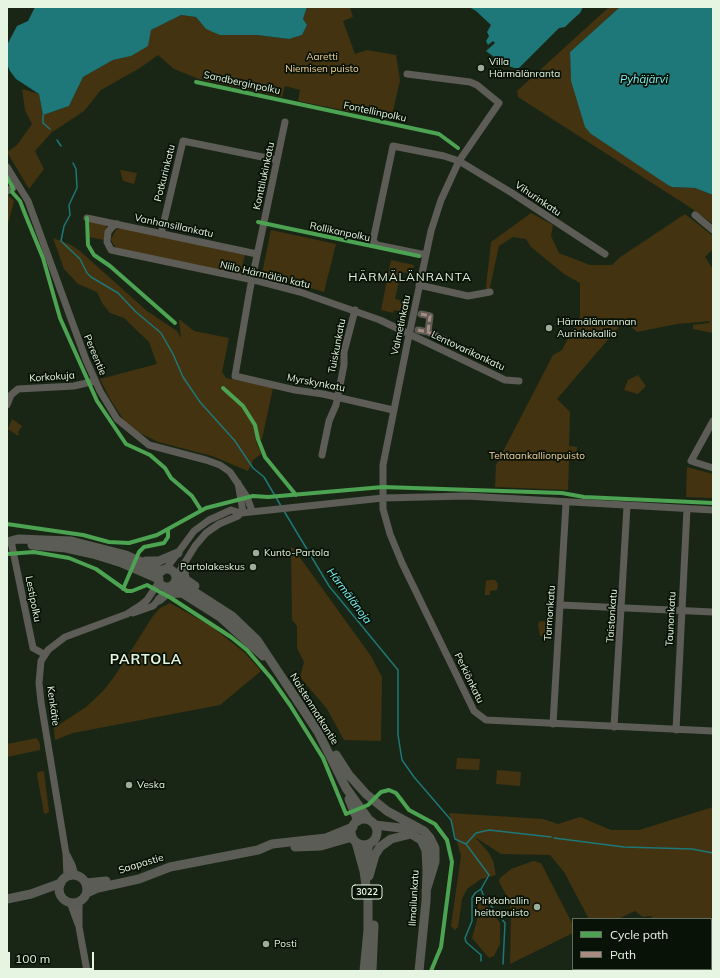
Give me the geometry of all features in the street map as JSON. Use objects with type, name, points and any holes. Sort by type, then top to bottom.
[{"type":"main road","points":[[9,541],[18,538],[71,541],[105,549],[143,562],[159,561],[178,553]]},
{"type":"main road","points":[[9,541],[19,544],[66,548],[122,563],[124,567],[152,580],[161,578],[174,572],[173,582],[163,586],[161,578],[143,562]]},
{"type":"main road","points":[[183,565],[186,579],[202,590],[205,597]]},
{"type":"main road","name":"Naistenmatkantie","points":[[173,582],[183,593],[220,617],[271,664]]},
{"type":"main road","name":"Naistenmatkantie","points":[[173,582],[205,597],[232,616],[257,640],[271,664],[293,693],[323,741],[346,788],[372,822]]},
{"type":"main road","points":[[159,600],[172,592],[183,593]]},
{"type":"main road","points":[[323,741],[330,746],[349,775],[366,794],[393,815],[424,831],[430,838],[435,848],[435,862],[426,890]]},
{"type":"main road","name":"Naistenmatkantie","points":[[346,788],[355,824]]},
{"type":"main road","points":[[355,824],[372,822]]},
{"type":"main road","name":"Ilmailunkatu","points":[[372,822],[398,828],[411,834],[421,840],[426,850],[426,890],[419,971]]},
{"type":"main road","name":"3022","points":[[372,822],[378,832],[366,857],[374,923],[372,971]]},
{"type":"main road","name":"3022","points":[[355,824],[354,840],[365,879],[368,905],[368,930],[364,971]]},
{"type":"main road","name":"Saapastie","points":[[86,892],[103,886],[139,879],[170,867],[203,859],[265,848],[279,843],[326,838],[355,824]]},
{"type":"main road","points":[[354,840],[360,844],[372,842],[393,832],[411,834]]},
{"type":"main road","points":[[369,876],[375,855],[380,847],[392,839],[411,834]]},
{"type":"main road","name":"Saapastie","points":[[265,848],[272,849],[321,846],[354,840]]},
{"type":"main road","name":"Saapastie","points":[[86,883],[129,876],[156,866],[176,861],[193,858],[203,859]]},
{"type":"main road","points":[[7,899],[31,894],[61,884],[71,876],[80,877],[86,883],[86,892],[75,902],[61,894],[31,894]]},
{"type":"main road","points":[[61,884],[61,894]]},
{"type":"street","name":"Valmetinkatu","points":[[383,498],[383,465],[393,410],[419,285],[441,200],[459,162],[499,102],[477,85],[470,82],[407,74]]},
{"type":"street","name":"Konttilukinkatu","points":[[235,376],[257,254],[285,122]]},
{"type":"street","name":"Potkurinkatu","points":[[161,234],[183,141],[277,160]]},
{"type":"street","name":"Vihurinkatu","points":[[426,255],[377,245],[373,240],[392,146],[444,156],[459,162],[512,193],[604,254]]},
{"type":"street","name":"Pereentie","points":[[7,167],[29,204],[75,333],[95,381],[117,419],[149,445],[220,465],[230,472],[238,482],[247,497],[252,511]]},
{"type":"street","points":[[7,191],[13,188],[16,182]]},
{"type":"street","points":[[695,215],[713,230]]},
{"type":"street","name":"Vanhansillankatu","points":[[87,218],[257,254]]},
{"type":"street","name":"Niilo Härmälän katu","points":[[117,224],[108,232],[107,242],[111,250],[252,280],[300,292],[355,310],[409,335]]},
{"type":"street","points":[[419,285],[468,296],[490,292]]},
{"type":"street","name":"Tuiskunkatu","points":[[322,455],[337,397],[344,365],[344,352],[355,310]]},
{"type":"street","points":[[421,314],[430,316],[428,332]]},
{"type":"street","points":[[418,330],[428,332],[451,343]]},
{"type":"street","name":"Lentovarikonkatu","points":[[409,335],[505,380],[519,381]]},
{"type":"street","name":"Myrskynkatu","points":[[235,376],[393,410]]},
{"type":"street","name":"Korkokuja","points":[[7,405],[15,390],[74,386],[95,381]]},
{"type":"street","points":[[713,421],[691,461],[713,468]]},
{"type":"street","points":[[238,482],[242,512]]},
{"type":"street","points":[[127,614],[144,603],[189,536],[198,527],[231,510],[242,512],[383,498],[466,496],[713,510]]},
{"type":"street","name":"Perkiönkatu","points":[[383,498],[383,509],[390,534],[402,563],[474,711],[486,720],[713,731]]},
{"type":"street","name":"Tarmonkatu","points":[[553,724],[566,502]]},
{"type":"street","name":"Taistonkatu","points":[[614,727],[627,506]]},
{"type":"street","name":"Taunonkatu","points":[[676,730],[687,508]]},
{"type":"street","points":[[44,654],[65,637],[127,614],[148,608],[159,600],[173,582],[195,546],[206,533],[219,524],[238,516],[242,512]]},
{"type":"street","name":"Lestipolku","points":[[9,541],[33,648],[44,654]]},
{"type":"street","points":[[560,605],[713,612]]},
{"type":"street","name":"Kenkätie","points":[[44,654],[40,666],[41,702],[66,854],[72,865],[71,876]]},
{"type":"street","points":[[75,902],[87,971]]},
{"type":"green space","name":"Aaretti Niemisen puisto","points":[[307,7],[350,7],[353,17],[343,21],[355,54],[367,50],[396,55],[400,80],[391,120],[298,101],[300,90],[285,86],[282,97],[199,79],[174,69],[158,55],[140,68],[101,90],[84,111],[51,133],[35,151],[44,169],[29,189],[7,152],[17,145],[32,124],[25,110],[22,89],[39,94],[43,115],[69,106],[83,77],[113,60],[131,56],[151,30],[181,15],[196,17],[206,29],[289,39],[302,35],[307,25],[303,19]]},
{"type":"green space","points":[[609,7],[620,7],[570,52],[571,81],[591,134],[672,187],[695,188],[713,195],[713,224],[691,208],[518,97],[517,91]]},
{"type":"green space","points":[[120,170],[137,173],[134,184],[123,181]]},
{"type":"green space","points":[[8,195],[14,201],[7,228],[7,196]]},
{"type":"green space","name":"Tehtaankallionpuisto","points":[[531,213],[553,225],[551,236],[559,253],[590,265],[612,265],[619,258],[685,214],[713,236],[713,249],[705,257],[713,269],[713,333],[693,329],[693,325],[709,323],[710,321],[677,324],[637,332],[624,321],[557,399],[570,412],[569,446],[577,447],[577,461],[569,461],[568,490],[495,487],[496,465],[553,355],[562,350],[580,316],[580,283],[564,274],[531,247],[526,239],[513,237],[499,246],[488,296],[486,286],[491,242]]},
{"type":"green space","points":[[90,221],[107,225],[104,240],[89,237]]},
{"type":"green space","points":[[121,228],[245,255],[240,275],[117,248],[111,239],[116,230]]},
{"type":"green space","points":[[271,230],[336,244],[324,292],[262,273]]},
{"type":"green space","points":[[53,238],[71,245],[80,251],[147,311],[177,331],[181,338],[179,319],[194,331],[229,338],[222,372],[226,378],[273,388],[262,439],[256,441],[261,454],[253,460],[248,471],[212,456],[158,442],[140,433],[125,422],[110,399],[100,379],[157,364],[149,342],[124,318],[110,313],[102,303],[97,292],[78,284],[64,269]]},
{"type":"green space","points":[[391,260],[414,265],[412,274],[401,272],[395,299],[407,302],[405,312],[394,310],[393,313],[381,310]]},
{"type":"green space","points":[[638,375],[646,386],[638,394],[624,390],[628,380]]},
{"type":"green space","points":[[12,419],[22,426],[18,432],[19,435],[8,429]]},
{"type":"green space","points":[[687,467],[713,474],[713,498],[686,497]]},
{"type":"green space","points":[[291,547],[371,656],[382,677],[381,741],[344,740],[327,709],[300,677],[304,662],[297,648],[297,626],[292,620]]},
{"type":"green space","points":[[495,580],[498,584],[497,590],[490,591],[490,595],[485,595],[486,581]]},
{"type":"green space","points":[[170,603],[211,626],[245,653],[261,671],[220,705],[73,733],[55,740],[54,728],[86,707],[103,691],[114,677],[153,616],[160,608]]},
{"type":"green space","points":[[540,621],[550,622],[548,636],[540,636],[538,624]]},
{"type":"green space","points":[[37,738],[40,744],[40,750],[7,757],[7,744]]},
{"type":"green space","points":[[457,758],[480,759],[479,770],[456,769]]},
{"type":"green space","points":[[497,770],[521,772],[520,786],[496,784]]},
{"type":"green space","points":[[43,771],[49,812],[45,814],[37,775],[38,772]]},
{"type":"green space","points":[[713,807],[713,971],[682,970],[712,970],[712,918],[652,918],[651,916],[643,917],[635,911],[620,918],[588,918],[564,872],[550,855],[501,854],[475,837],[489,853],[493,861],[496,875],[481,879],[467,889],[462,899],[458,927],[455,930],[451,926],[461,856],[449,813],[543,819],[558,824],[580,817],[611,830],[639,830]]},
{"type":"green space","name":"Pirkkahallin heittopuisto","points":[[533,861],[541,863],[572,923],[572,933],[510,964],[511,912],[509,900],[499,882],[500,878],[511,869]]},
{"type":"green space","points":[[481,897],[500,923],[500,944],[494,956],[489,958],[472,938],[477,920],[478,900]]},
{"type":"water","points":[[35,7],[307,7],[303,19],[307,25],[302,35],[289,39],[257,35],[220,35],[206,29],[196,17],[181,15],[151,30],[148,46],[131,56],[113,60],[83,77],[69,106],[43,115],[39,94],[16,79],[7,64],[7,45],[17,26],[28,21]]},
{"type":"water","points":[[469,7],[583,7],[580,13],[565,27],[559,28],[518,69],[505,65],[486,51],[495,43],[493,41],[488,45],[486,41],[489,36],[487,32],[491,25],[476,11]]},
{"type":"water","name":"Pyhäjärvi","points":[[620,7],[713,7],[713,195],[695,188],[672,187],[668,185],[591,134],[585,127],[571,81],[570,52]]},
{"type":"waterway","name":"Härmälänoja","points":[[43,115],[43,123],[50,129]]},
{"type":"waterway","name":"Härmälänoja","points":[[57,140],[61,146]]},
{"type":"waterway","name":"Härmälänoja","points":[[73,163],[76,169],[77,188],[69,205],[70,215],[64,226],[61,241],[80,259],[87,273],[91,277],[118,293],[136,312],[161,333],[173,354],[183,377],[200,402],[235,441],[253,468],[264,477],[281,506]]},
{"type":"waterway","name":"Härmälänoja","points":[[284,511],[329,586],[398,670],[398,735],[402,760],[414,777],[451,820],[455,839],[466,844],[489,875],[481,889],[484,897],[505,923],[503,964]]},
{"type":"waterway","points":[[466,844],[476,833],[489,830],[551,837]]},
{"type":"waterway","points":[[554,838],[624,847],[692,849],[713,853]]},
{"type":"waterway","points":[[481,889],[475,893],[472,898],[472,921],[465,938],[466,942],[481,955],[481,961]]},
{"type":"marked path","points":[[421,314],[430,316],[428,332]]},
{"type":"marked path","points":[[418,330],[428,332],[451,343]]},
{"type":"cycle path","name":"Sandberginpolku","points":[[196,82],[439,134],[458,148]]},
{"type":"cycle path","points":[[7,177],[13,188],[12,192],[20,201],[43,258],[60,318],[97,401],[126,444],[150,455],[165,468],[171,478],[192,496],[201,510]]},
{"type":"cycle path","points":[[87,218],[88,245],[94,255],[110,266],[175,323]]},
{"type":"cycle path","name":"Rollikanpolku","points":[[258,222],[419,256]]},
{"type":"cycle path","points":[[223,388],[243,406],[255,425],[258,439],[265,457],[296,495]]},
{"type":"cycle path","points":[[7,524],[83,535],[109,542],[129,543],[157,535],[206,508],[253,496],[268,497],[383,487],[562,493],[584,497],[713,503]]},
{"type":"cycle path","points":[[123,589],[139,552],[144,547],[164,543],[168,537],[168,530]]},
{"type":"cycle path","points":[[7,554],[34,552],[69,558],[96,569],[127,591],[132,591],[147,585],[171,598],[231,637],[247,650],[271,678],[290,705],[323,758],[346,814],[368,805],[381,792],[389,790],[396,793],[409,810],[435,824],[447,840],[452,862],[441,947],[431,971]]},
{"type":"place","name":"Villa Härmälänranta","points":[[481,68]]},
{"type":"place","name":"Härmälänrannan Aurinkokallio","points":[[549,328]]},
{"type":"place","name":"Kunto-Partola","points":[[256,553]]},
{"type":"place","name":"Partolakeskus","points":[[253,567]]},
{"type":"place","name":"Veska","points":[[129,785]]},
{"type":"place","name":"Pirkkahallin heittopuisto","points":[[537,907]]},
{"type":"place","name":"Posti","points":[[266,944]]},
{"type":"district","name":"HÄRMÄLÄNRANTA","points":[[410,277]]},
{"type":"district","name":"PARTOLA","points":[[146,660]]}]
